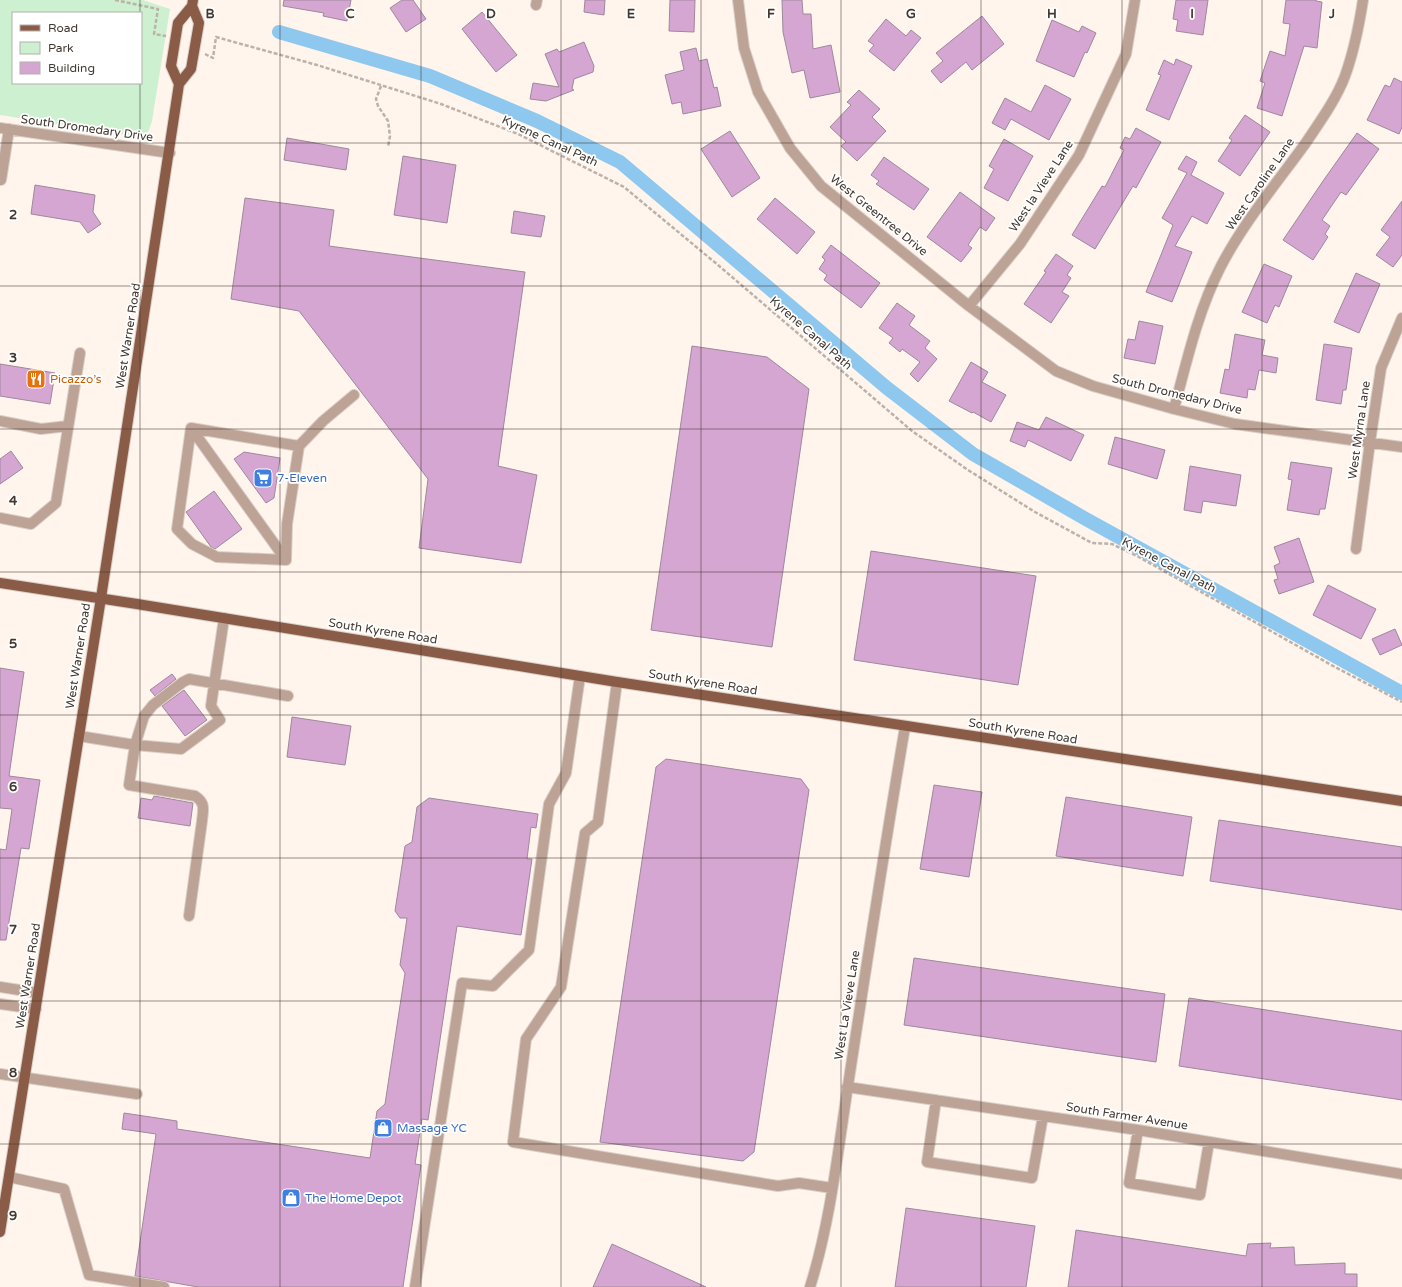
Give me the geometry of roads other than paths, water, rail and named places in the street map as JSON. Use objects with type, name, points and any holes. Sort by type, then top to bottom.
[{"type":"main road","points":[[192,3],[199,24],[191,69],[179,84],[171,66],[178,23],[192,3]]},
{"type":"main road","name":"West Warner Road","points":[[0,1232],[3,1198],[9,1178],[101,598],[170,153],[179,84]]},
{"type":"main road","name":"South Kyrene Road","points":[[0,584],[101,598],[905,727],[1402,801]]},
{"type":"street","name":"West Greentree Drive","points":[[738,0],[744,48],[758,92],[790,148],[822,186],[969,306]]},
{"type":"street","name":"West la Vieve Lane","points":[[969,306],[1020,244],[1079,155],[1126,54],[1134,0]]},
{"type":"street","name":"West Caroline Lane","points":[[1174,409],[1201,313],[1221,266],[1255,210],[1292,162],[1323,118],[1344,77],[1358,32],[1363,0]]},
{"type":"street","name":"South Dromedary Drive","points":[[4,129],[170,153]]},
{"type":"street","points":[[1,180],[4,129]]},
{"type":"street","name":"South Dromedary Drive","points":[[969,306],[1056,371],[1093,386],[1174,409],[1236,424],[1402,447]]},
{"type":"street","name":"West Myrna Lane","points":[[1356,549],[1381,368],[1402,318]]},
{"type":"street","points":[[0,518],[32,524],[56,503],[80,353]]},
{"type":"street","points":[[286,560],[287,524],[299,446],[323,421],[354,395]]},
{"type":"street","points":[[0,421],[40,429],[68,426]]},
{"type":"street","points":[[191,428],[299,446]]},
{"type":"street","points":[[191,428],[177,529],[192,544],[217,557],[286,560]]},
{"type":"street","points":[[191,428],[286,560]]},
{"type":"street","points":[[79,736],[181,749],[220,720],[211,706],[224,618]]},
{"type":"street","points":[[415,1287],[462,983],[493,986],[529,950],[550,804],[566,773],[580,676]]},
{"type":"street","points":[[189,916],[203,807],[201,800],[195,796],[129,785],[135,744],[144,716],[159,700],[189,679],[288,696]]},
{"type":"street","points":[[617,682],[598,822],[585,833],[561,987],[526,1039],[512,1142],[778,1186],[799,1183],[832,1188]]},
{"type":"street","name":"West La Vieve Lane","points":[[810,1287],[825,1229],[832,1188],[905,727]]},
{"type":"street","points":[[0,987],[38,993]]},
{"type":"street","points":[[0,1004],[36,1009]]},
{"type":"street","points":[[0,1074],[137,1094]]},
{"type":"street","name":"South Farmer Avenue","points":[[847,1087],[1138,1130],[1402,1174]]},
{"type":"street","points":[[936,1100],[927,1162],[1025,1177],[1032,1178],[1042,1116]]},
{"type":"street","points":[[1138,1130],[1129,1183],[1192,1194],[1200,1195],[1209,1142]]},
{"type":"street","points":[[9,1178],[64,1189],[89,1275],[164,1287]]},
{"type":"waterway","points":[[279,32],[430,76],[537,121],[620,162],[887,388],[973,454],[1084,518],[1402,693]]},
{"type":"place","name":"Picazzo’s","points":[[36,379]]},
{"type":"place","name":"7-Eleven","points":[[263,478]]},
{"type":"place","name":"Massage YC","points":[[383,1128]]},
{"type":"place","name":"The Home Depot","points":[[291,1198]]}]
